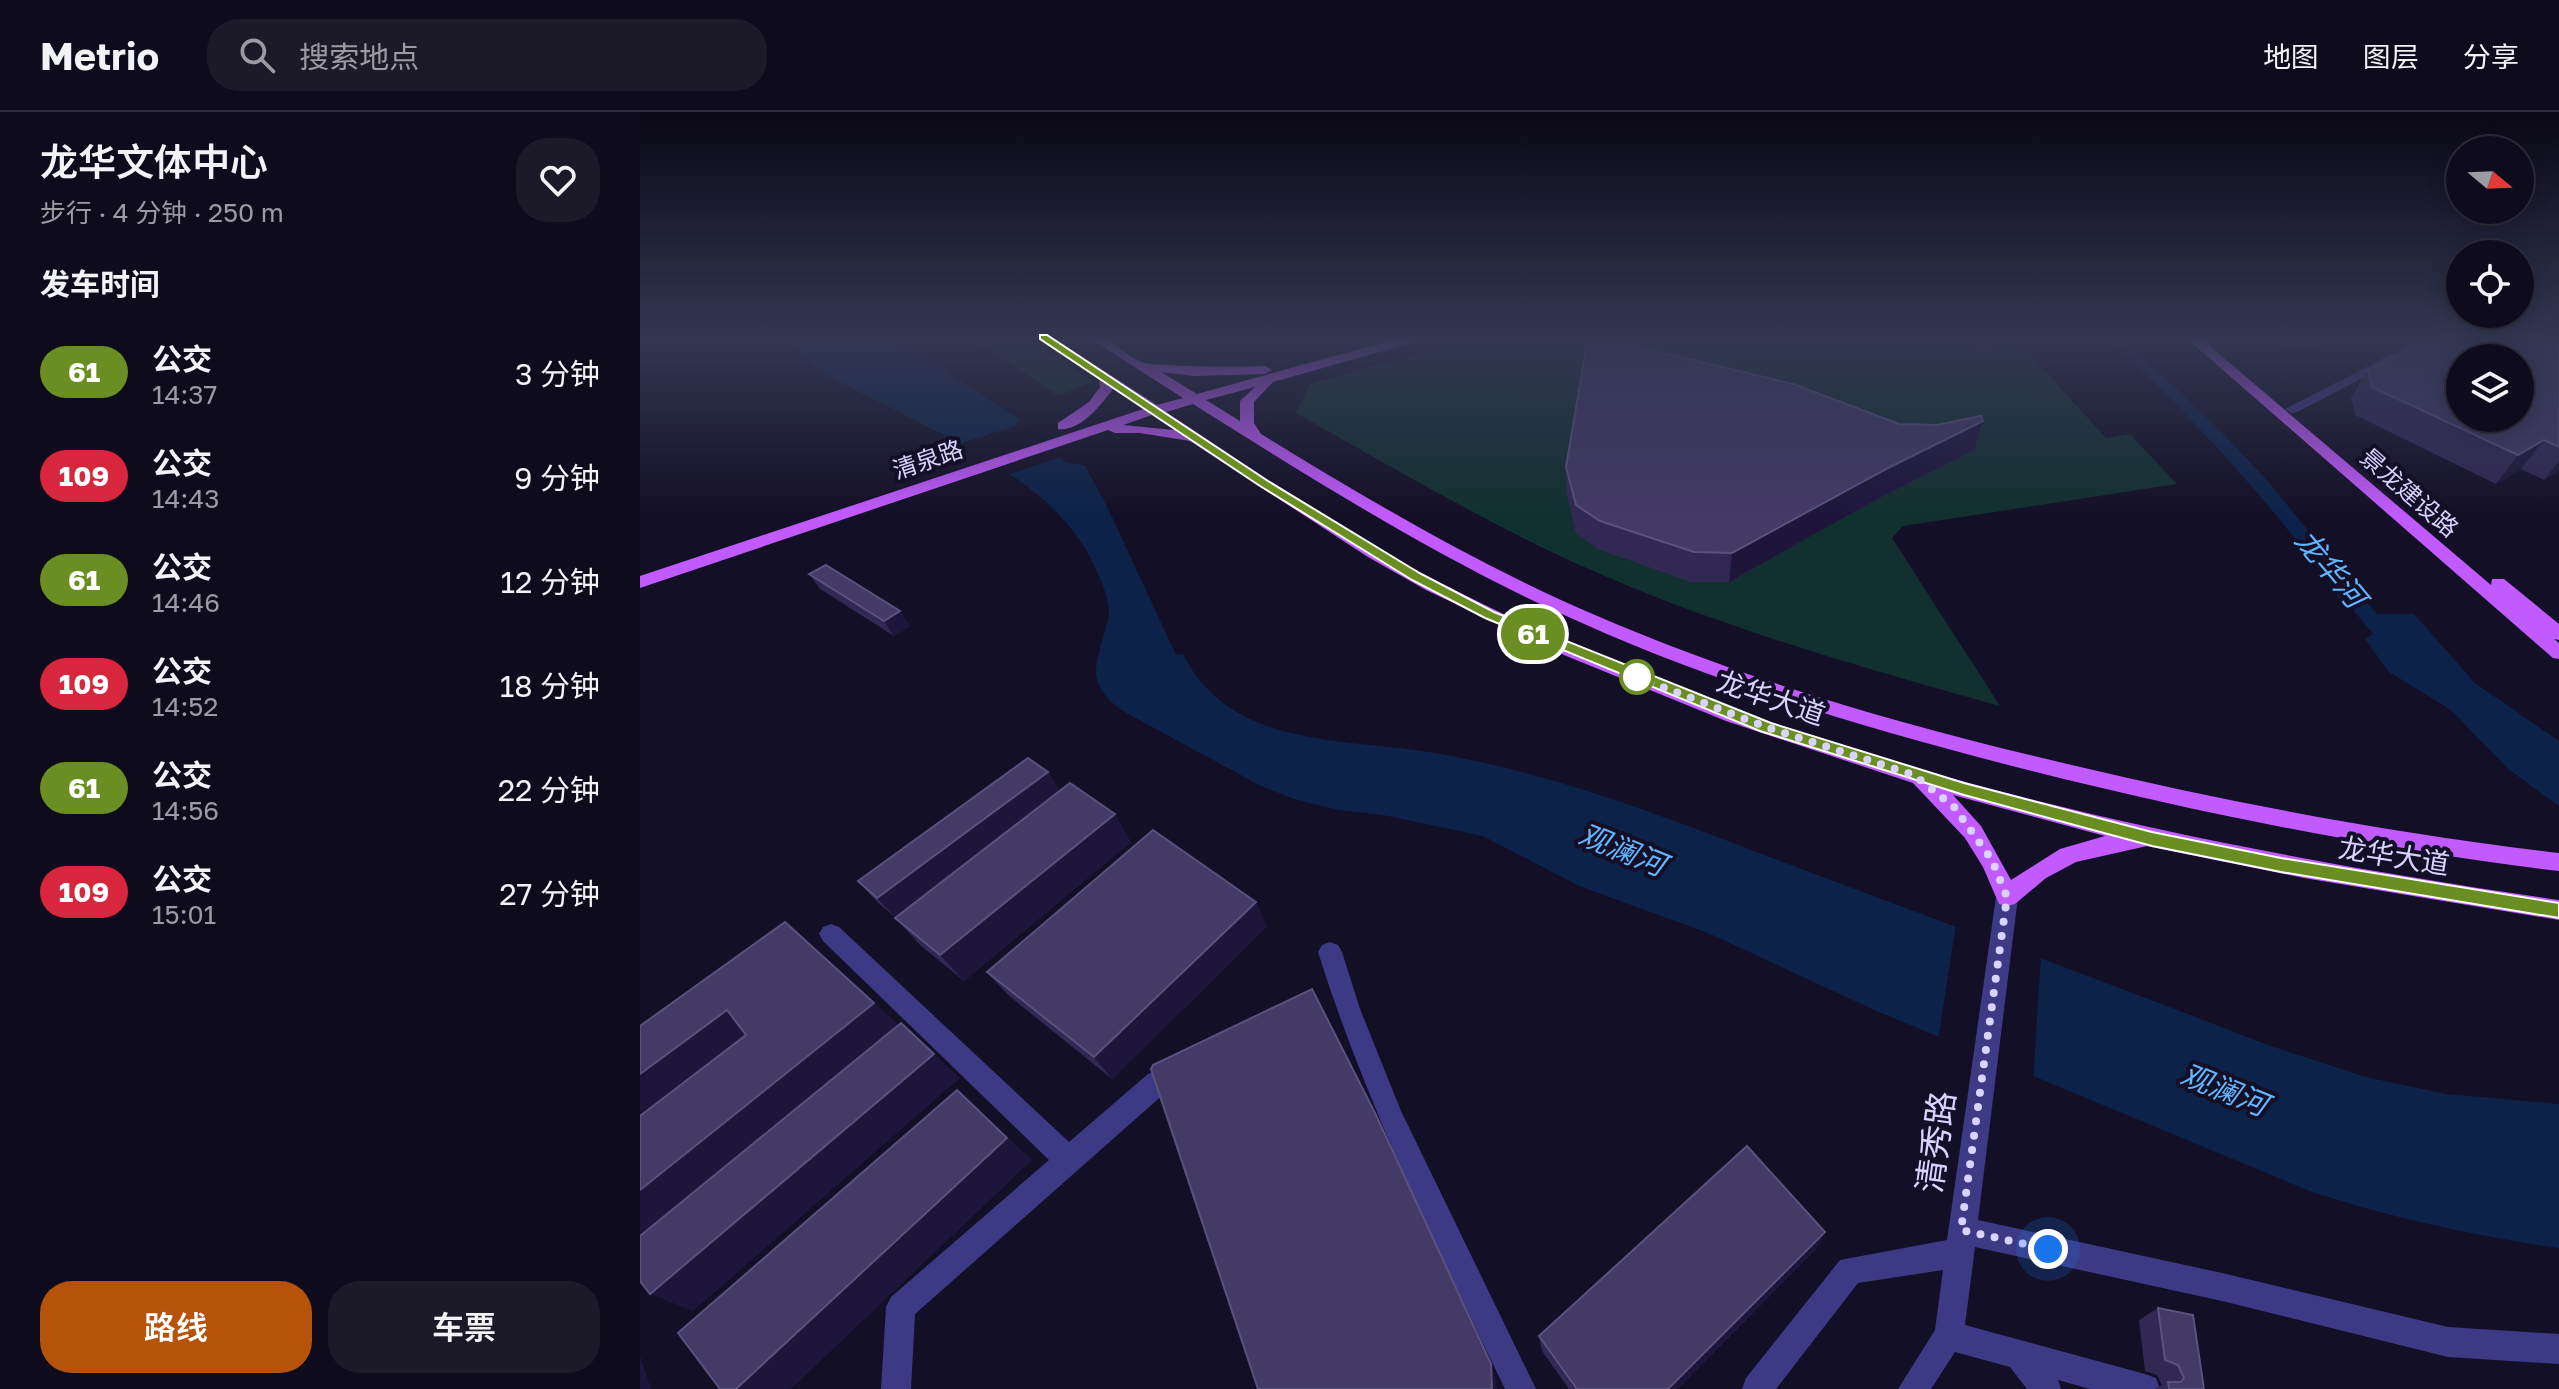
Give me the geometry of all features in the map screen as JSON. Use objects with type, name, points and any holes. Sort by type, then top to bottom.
[{"type":"main road","points":[[1069,430],[1101,397]]},
{"type":"main road","name":"龙华大道","points":[[1137,397],[1361,544],[1490,615],[1766,727],[1914,775],[2152,839],[2296,868],[2559,910]]},
{"type":"main road","name":"清泉路","points":[[640,582],[1069,430],[1184,397]]},
{"type":"main road","name":"龙华大道","points":[[1193,397],[1395,522],[1526,591],[1676,655],[1829,709],[2099,780],[2261,815],[2466,852],[2559,862]]},
{"type":"main road","points":[[1251,397],[1247,401],[1247,423],[1254,435]]},
{"type":"main road","name":"景龙建设路","points":[[2260,397],[2559,653]]},
{"type":"main road","name":"景龙建设路","points":[[2277,397],[2559,634]]},
{"type":"main road","points":[[1069,430],[1140,429],[1200,439]]},
{"type":"main road","name":"清泉路","points":[[640,568],[944,473]]},
{"type":"main road","points":[[1914,775],[1954,807],[1969,824],[1992,860],[2007,897],[2051,861],[2073,852],[2093,846],[2152,839]]},
{"type":"street","points":[[2292,409],[2317,397]]},
{"type":"street","name":"清秀路","points":[[1913,1389],[1949,1335],[2007,897]]},
{"type":"street","points":[[831,934],[1069,1160]]},
{"type":"street","points":[[1330,952],[1345,1003],[1412,1163],[1521,1389]]},
{"type":"street","points":[[896,1389],[901,1307],[1157,1083]]},
{"type":"street","points":[[1757,1389],[1850,1270],[1960,1242],[2222,1287],[2448,1342],[2559,1349]]},
{"type":"street","points":[[1949,1335],[2145,1389]]},
{"type":"street","points":[[2020,1355],[2046,1389]]},
{"type":"green space","points":[[1304,397],[2068,397],[2106,438],[2130,434],[2177,484],[1903,526],[1892,538],[2000,706],[1767,637],[1653,596],[1541,547],[1296,413]]},
{"type":"water","name":"观澜河","points":[[868,397],[984,397],[1020,419],[1017,425],[1067,463],[1084,465],[1105,502],[1176,655],[1183,654],[1203,685],[1229,707],[1258,723],[1325,740],[1429,752],[1479,762],[1579,788],[1676,821],[2268,1045],[2366,1077],[2446,1094],[2559,1104],[2559,1248],[2434,1225],[2312,1192],[1872,1009],[1708,933],[1579,886],[1483,836],[1383,815],[1338,810],[1294,799],[1259,785],[1121,710],[1102,691],[1096,665],[1109,617],[1107,598],[1090,556],[1062,518],[1032,491],[960,444]]},
{"type":"water","name":"龙华河","points":[[2168,397],[2185,397],[2229,440],[2264,477],[2377,614],[2414,614],[2475,683],[2559,741],[2559,806],[2508,769],[2451,710],[2389,672],[2365,639],[2373,634],[2350,606],[2343,604],[2261,498]]},
{"type":"pier","points":[[1022,424],[1063,456],[1005,476],[952,446]]},
{"type":"pier","points":[[1956,924],[2041,957],[2033,1081],[1938,1041]]},
{"type":"building","points":[[1578,397],[1826,397],[1899,424],[1937,425],[1981,416],[1983,421],[1886,469],[1732,553],[1694,552],[1600,521],[1576,505],[1566,467]]},
{"type":"building","points":[[2393,397],[2446,397],[2446,421]]},
{"type":"building","points":[[2534,397],[2559,397],[2559,447],[2544,440],[2518,455],[2469,432],[2534,432]]},
{"type":"building","points":[[826,565],[900,611],[884,621],[809,574]]},
{"type":"building","points":[[1028,758],[1048,772],[877,898],[858,881]]},
{"type":"building","points":[[1070,783],[1115,814],[940,955],[895,918]]},
{"type":"building","points":[[1153,830],[1256,902],[1094,1057],[987,972]]},
{"type":"building","points":[[785,922],[874,1003],[640,1190],[640,1116],[746,1035],[727,1010],[640,1074],[640,1026]]},
{"type":"building","points":[[1312,989],[1376,1115],[1491,1364],[1492,1389],[1258,1389],[1151,1069],[1153,1065]]},
{"type":"building","points":[[901,1023],[934,1054],[650,1294],[640,1281],[640,1236]]},
{"type":"building","points":[[957,1090],[1007,1138],[736,1389],[720,1389],[678,1333]]},
{"type":"building","points":[[1747,1146],[1825,1232],[1668,1389],[1577,1389],[1539,1336]]},
{"type":"building","points":[[2158,1308],[2193,1315],[2204,1389],[2169,1389],[2168,1382],[2181,1382],[2184,1378],[2178,1365],[2165,1360]]},
{"type":"bus line","name":"61","points":[[1137,397],[1264,483],[1417,577],[1490,615],[1766,727],[1914,775],[2152,839],[2404,887],[2559,910]]},
{"type":"route","points":[[1637,677],[1766,727],[1914,775],[1954,807],[1969,824],[1992,860],[2007,897],[1977,1132],[1961,1230],[2048,1249]]}]
